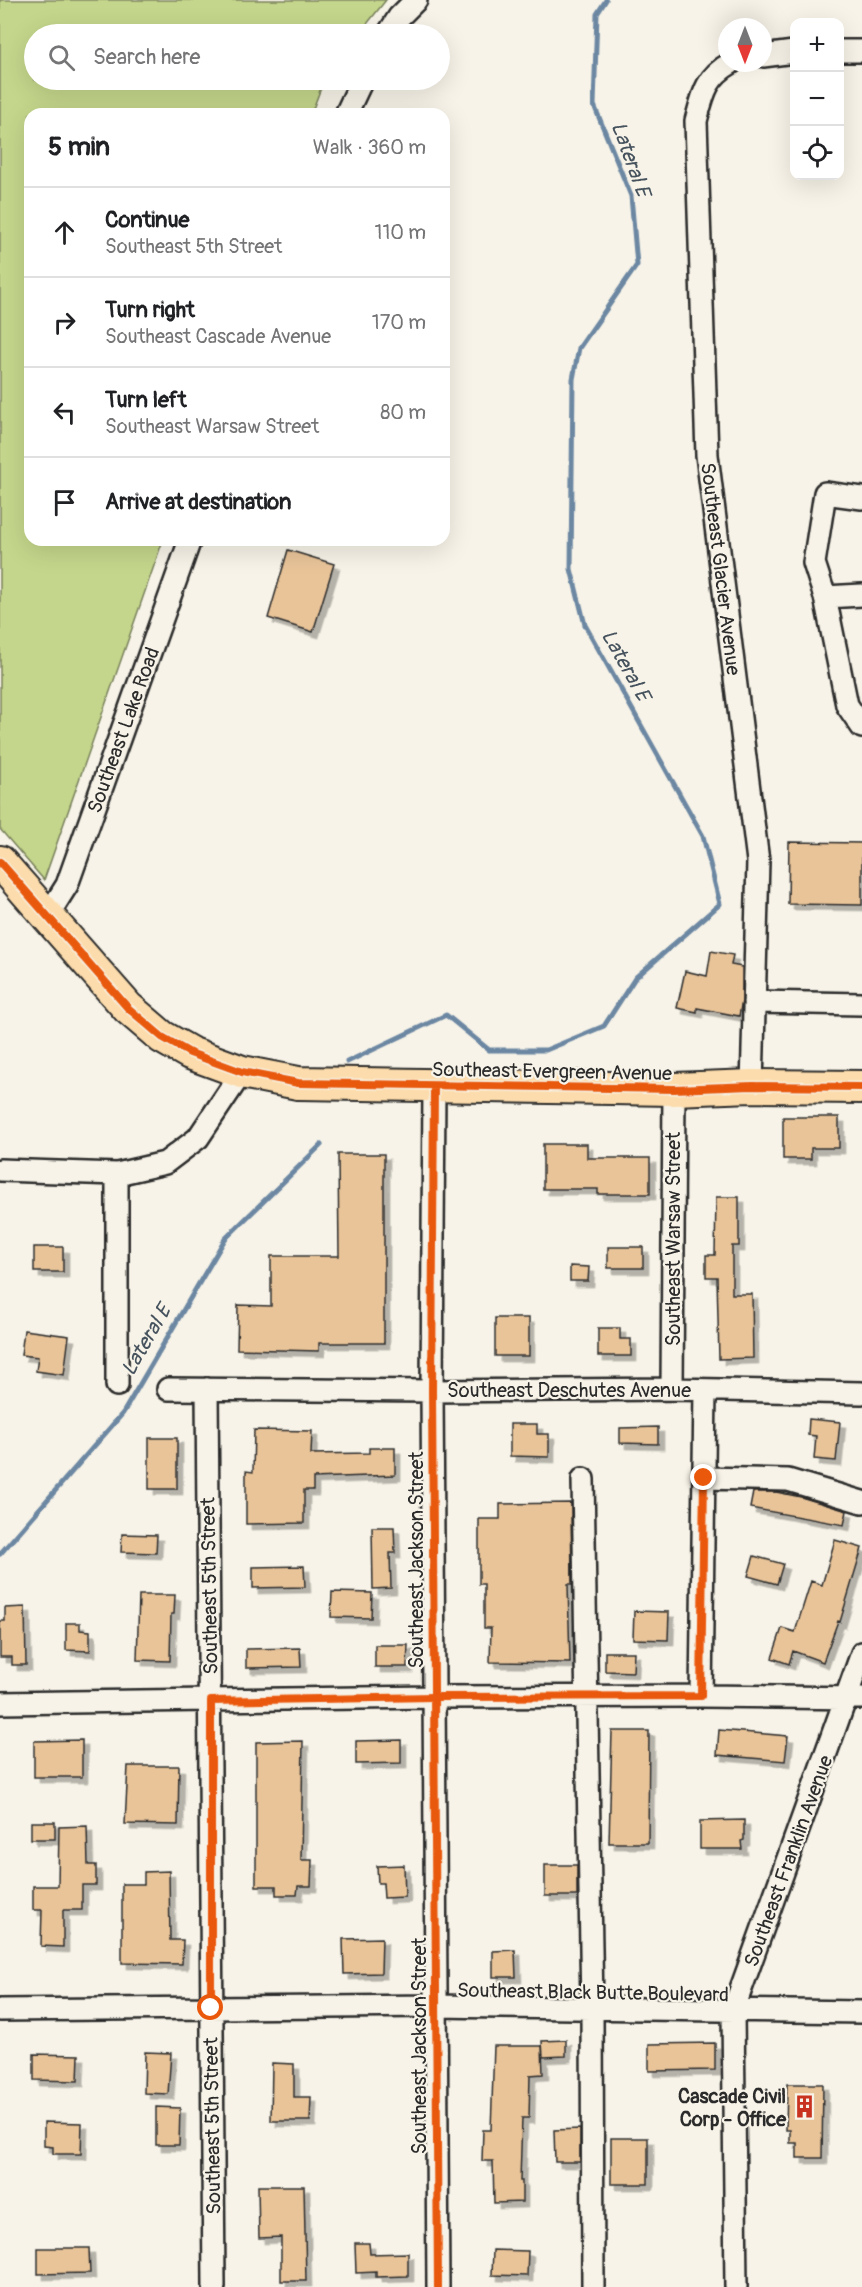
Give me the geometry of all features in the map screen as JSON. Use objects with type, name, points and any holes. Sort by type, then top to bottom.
[{"type":"highway","name":"Southeast Evergreen Avenue","points":[[0,862],[128,1008],[162,1037],[190,1053],[242,1072],[298,1083],[674,1089],[862,1086]]},
{"type":"street","points":[[394,24],[416,0]]},
{"type":"street","points":[[844,51],[862,51]]},
{"type":"street","points":[[772,56],[790,53]]},
{"type":"street","name":"Southeast Glacier Avenue","points":[[718,71],[703,94],[696,121],[706,455],[758,861],[752,1086]]},
{"type":"street","points":[[349,108],[357,90]]},
{"type":"street","points":[[862,498],[825,493],[814,563],[825,597],[847,705],[862,727]]},
{"type":"street","name":"Southeast Lake Road","points":[[48,915],[67,885],[188,546]]},
{"type":"street","points":[[825,597],[862,595]]},
{"type":"street","points":[[754,1002],[862,1004]]},
{"type":"street","points":[[0,1170],[117,1174],[165,1163],[198,1138],[242,1072]]},
{"type":"street","name":"Southeast Jackson Street","points":[[434,1086],[432,1391],[438,2287]]},
{"type":"street","name":"Southeast Warsaw Street","points":[[672,1389],[674,1089]]},
{"type":"street","points":[[117,1174],[117,1385]]},
{"type":"street","name":"Southeast Deschutes Avenue","points":[[168,1389],[432,1391],[672,1389],[862,1394]]},
{"type":"street","name":"Southeast 5th Street","points":[[207,1389],[214,2287]]},
{"type":"street","points":[[701,1696],[705,1390]]},
{"type":"street","points":[[704,1478],[788,1480],[862,1502]]},
{"type":"street","points":[[583,1479],[592,2007],[593,2287]]},
{"type":"street","name":"Southeast Franklin Avenue","points":[[736,2287],[733,2011],[854,1698],[862,1653]]},
{"type":"street","points":[[0,1703],[586,1696],[854,1698]]},
{"type":"street","name":"Southeast Black Butte Boulevard","points":[[0,2010],[436,2006],[862,2012]]},
{"type":"green space","points":[[0,0],[386,0],[367,24],[24,24],[24,90],[320,90],[313,108],[24,108],[24,546],[161,546],[44,880],[0,829]]},
{"type":"building","points":[[288,550],[334,564],[313,632],[268,618]]},
{"type":"building","points":[[789,842],[862,843],[862,905],[788,904]]},
{"type":"building","points":[[711,951],[733,955],[731,965],[742,967],[742,1001],[739,1016],[697,1008],[697,1012],[677,1008],[685,971],[707,976]]},
{"type":"building","points":[[783,1117],[839,1117],[839,1148],[811,1148],[811,1159],[783,1159]]},
{"type":"building","points":[[543,1144],[587,1144],[587,1158],[650,1158],[650,1194],[598,1194],[598,1189],[543,1189]]},
{"type":"building","points":[[338,1154],[384,1154],[384,1343],[319,1343],[319,1351],[237,1349],[238,1305],[271,1306],[271,1256],[339,1256]]},
{"type":"building","points":[[716,1197],[739,1197],[739,1246],[732,1246],[732,1294],[752,1294],[753,1358],[719,1359],[717,1277],[706,1277],[706,1255],[715,1255]]},
{"type":"building","points":[[34,1247],[63,1247],[63,1272],[34,1272]]},
{"type":"building","points":[[608,1247],[643,1247],[643,1268],[608,1268]]},
{"type":"building","points":[[570,1266],[589,1267],[588,1281],[570,1281]]},
{"type":"building","points":[[495,1318],[529,1318],[529,1356],[495,1356]]},
{"type":"building","points":[[598,1328],[620,1328],[620,1339],[631,1339],[631,1356],[598,1356]]},
{"type":"building","points":[[24,1330],[69,1336],[64,1375],[36,1371],[38,1357],[21,1355]]},
{"type":"building","points":[[809,1419],[840,1422],[836,1461],[814,1459],[816,1436],[808,1435]]},
{"type":"building","points":[[510,1424],[537,1424],[537,1434],[549,1434],[549,1457],[510,1456]]},
{"type":"building","points":[[658,1427],[658,1444],[620,1443],[620,1428]]},
{"type":"building","points":[[254,1430],[312,1431],[311,1454],[369,1453],[369,1448],[395,1448],[395,1475],[313,1478],[313,1490],[304,1490],[304,1523],[246,1524],[246,1471],[253,1472]]},
{"type":"building","points":[[149,1438],[177,1438],[177,1489],[149,1489]]},
{"type":"building","points":[[753,1492],[776,1492],[801,1497],[847,1511],[844,1525],[750,1508]]},
{"type":"building","points":[[571,1503],[572,1584],[568,1584],[570,1663],[490,1662],[491,1628],[484,1628],[484,1584],[479,1584],[479,1519],[500,1519],[500,1504]]},
{"type":"building","points":[[372,1527],[394,1527],[395,1553],[390,1553],[391,1588],[373,1589]]},
{"type":"building","points":[[122,1534],[157,1535],[156,1553],[121,1552]]},
{"type":"building","points":[[835,1540],[862,1548],[840,1622],[838,1621],[823,1662],[793,1651],[789,1664],[772,1658],[782,1628],[795,1632],[811,1581],[822,1585]]},
{"type":"building","points":[[754,1556],[783,1564],[777,1584],[748,1576]]},
{"type":"building","points":[[304,1566],[305,1587],[253,1588],[253,1567]]},
{"type":"building","points":[[332,1592],[372,1593],[371,1618],[331,1617]]},
{"type":"building","points":[[139,1595],[175,1595],[174,1614],[171,1614],[170,1661],[137,1660]]},
{"type":"building","points":[[25,1607],[26,1665],[12,1665],[12,1657],[0,1657],[0,1621],[5,1621],[5,1608]]},
{"type":"building","points":[[634,1611],[669,1612],[668,1640],[633,1639]]},
{"type":"building","points":[[66,1623],[80,1623],[80,1630],[90,1631],[90,1651],[66,1650]]},
{"type":"building","points":[[375,1645],[408,1645],[407,1667],[375,1667]]},
{"type":"building","points":[[300,1648],[301,1667],[246,1668],[246,1649]]},
{"type":"building","points":[[605,1652],[634,1652],[633,1672],[605,1671]]},
{"type":"building","points":[[719,1730],[788,1736],[785,1761],[717,1755]]},
{"type":"building","points":[[612,1731],[649,1731],[648,1843],[609,1843]]},
{"type":"building","points":[[82,1740],[82,1777],[34,1777],[34,1741]]},
{"type":"building","points":[[401,1740],[401,1763],[356,1764],[356,1741]]},
{"type":"building","points":[[303,1741],[301,1860],[312,1860],[311,1886],[298,1886],[297,1895],[276,1895],[276,1886],[256,1886],[256,1742]]},
{"type":"building","points":[[128,1766],[179,1766],[178,1825],[125,1824]]},
{"type":"building","points":[[744,1820],[742,1849],[700,1849],[700,1821]]},
{"type":"building","points":[[31,1822],[55,1822],[55,1839],[31,1839]]},
{"type":"building","points":[[87,1826],[88,1865],[96,1865],[96,1885],[82,1885],[82,1910],[63,1910],[63,1947],[41,1946],[42,1910],[33,1910],[33,1886],[58,1886],[59,1827]]},
{"type":"building","points":[[404,1865],[405,1897],[384,1898],[383,1883],[378,1883],[377,1866]]},
{"type":"building","points":[[545,1865],[577,1865],[577,1896],[545,1896]]},
{"type":"building","points":[[169,1871],[170,1940],[183,1940],[182,1964],[122,1963],[122,1884],[144,1884],[144,1872]]},
{"type":"building","points":[[382,1938],[381,1973],[344,1974],[343,1939]]},
{"type":"building","points":[[515,1950],[516,1977],[493,1977],[493,1951]]},
{"type":"building","points":[[566,2040],[566,2056],[543,2057],[542,2041]]},
{"type":"building","points":[[715,2043],[715,2070],[649,2071],[649,2044]]},
{"type":"building","points":[[494,2046],[542,2046],[543,2074],[530,2075],[529,2118],[522,2118],[520,2181],[522,2181],[522,2202],[494,2203],[493,2161],[482,2161],[483,2130],[491,2130]]},
{"type":"building","points":[[145,2052],[171,2053],[168,2094],[144,2093]]},
{"type":"building","points":[[34,2054],[79,2055],[78,2081],[34,2080]]},
{"type":"building","points":[[272,2063],[294,2064],[294,2097],[311,2097],[310,2121],[271,2121]]},
{"type":"building","name":"Cascade Civil Corp - Office","points":[[787,2084],[823,2084],[822,2158],[797,2158],[797,2143],[790,2143],[790,2130],[786,2130]]},
{"type":"building","points":[[156,2107],[180,2108],[179,2145],[156,2145]]},
{"type":"building","points":[[44,2122],[82,2123],[81,2154],[53,2154],[53,2147],[44,2146]]},
{"type":"building","points":[[580,2129],[580,2162],[555,2162],[554,2130]]},
{"type":"building","points":[[611,2138],[648,2138],[648,2184],[611,2184]]},
{"type":"building","points":[[258,2186],[304,2186],[306,2281],[281,2281],[281,2237],[259,2238]]},
{"type":"building","points":[[355,2243],[369,2243],[370,2254],[408,2253],[408,2276],[376,2277],[376,2272],[356,2273]]},
{"type":"building","points":[[38,2248],[89,2248],[90,2273],[38,2274]]},
{"type":"building","points":[[493,2250],[528,2251],[527,2276],[492,2275]]},
{"type":"waterway","name":"Lateral E","points":[[347,1062],[446,1015],[489,1050],[546,1050],[604,1026],[635,978],[720,904],[703,836],[585,625],[571,569],[573,379],[579,348],[637,265],[631,196],[594,105],[597,14],[606,0]]},
{"type":"waterway","name":"Lateral E","points":[[0,1554],[123,1413],[225,1239],[321,1145]]},
{"type":"cycle path","points":[[0,862],[128,1008],[162,1037],[190,1053],[242,1072],[298,1083],[674,1089],[752,1086],[862,1087]]},
{"type":"cycle path","points":[[434,1086],[432,1391],[438,2287]]},
{"type":"place","name":"Cascade Civil Corp - Office","points":[[804,2107]]},
{"type":"route","points":[[211,2008],[211,1701],[701,1696],[704,1478]]}]
